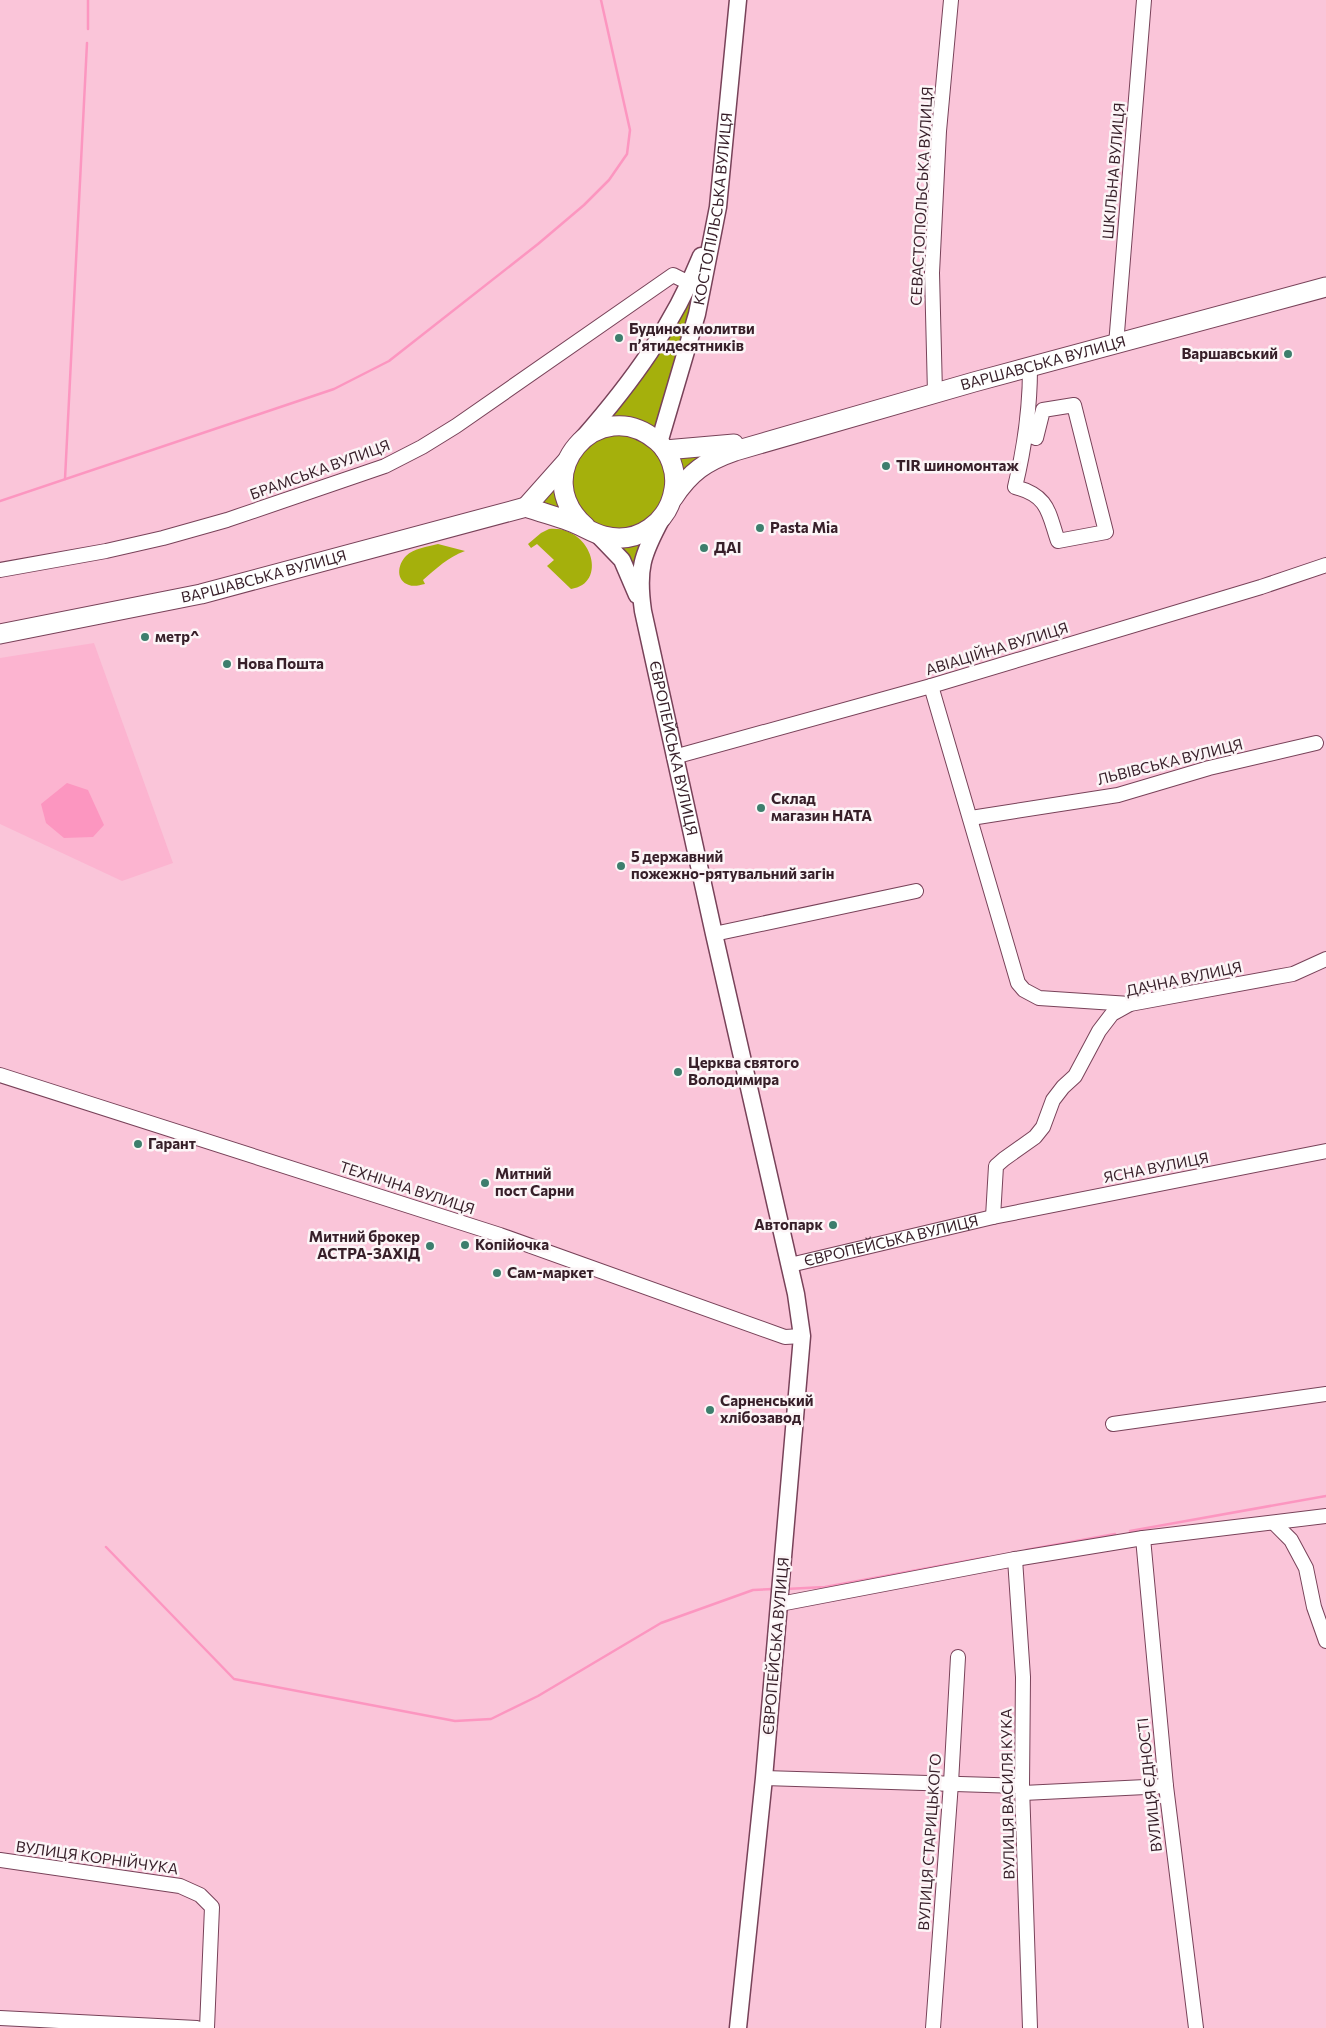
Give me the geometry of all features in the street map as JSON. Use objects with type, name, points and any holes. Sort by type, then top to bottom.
[{"type":"highway","name":"ВАРШАВСЬКА ВУЛИЦЯ","points":[[760,443],[935,393],[1326,287]]},
{"type":"highway","points":[[673,498],[675,477],[672,463],[662,446],[650,435],[626,426],[600,429],[590,434],[578,444],[566,462],[526,507],[606,536],[630,537],[651,528],[663,516],[673,498],[691,475],[716,457],[760,443]]},
{"type":"highway","points":[[662,446],[760,443]]},
{"type":"highway","points":[[566,462],[564,493],[573,514],[591,530]]},
{"type":"highway","name":"ВАРШАВСЬКА ВУЛИЦЯ","points":[[0,634],[201,594],[526,507]]},
{"type":"main road","name":"КОСТОПІЛЬСЬКА ВУЛИЦЯ","points":[[662,446],[697,314],[718,207],[738,0]]},
{"type":"main road","points":[[578,444],[632,379],[666,328],[689,283],[709,237],[718,207]]},
{"type":"main road","name":"ЄВРОПЕЙСЬКА ВУЛИЦЯ","points":[[663,516],[644,554],[640,570],[643,611],[674,757],[790,1265],[800,1313],[802,1336],[781,1595],[738,2028]]},
{"type":"main road","name":"ЄВРОПЕЙСЬКА ВУЛИЦЯ","points":[[591,530],[622,560],[643,611]]},
{"type":"street","name":"СЕВАСТОПОЛЬСЬКА ВУЛИЦЯ","points":[[935,393],[932,263],[938,131],[952,0]]},
{"type":"street","name":"ШКІЛЬНА ВУЛИЦЯ","points":[[1116,345],[1144,0]]},
{"type":"street","name":"БРАМСЬКА ВУЛИЦЯ","points":[[0,570],[106,551],[163,538],[245,514],[385,466],[422,448],[456,426],[673,275],[689,283]]},
{"type":"street","points":[[1026,434],[1036,438],[1043,410],[1074,405],[1106,532],[1058,541],[1045,503],[1032,492],[1015,487],[1030,406],[1030,368]]},
{"type":"street","name":"АВІАЦІЙНА ВУЛИЦЯ","points":[[674,757],[931,686],[1261,587],[1326,565]]},
{"type":"street","points":[[931,686],[1018,982],[1024,990],[1039,998],[1130,1004]]},
{"type":"street","name":"ЛЬВІВСЬКА ВУЛИЦЯ","points":[[971,818],[1118,795],[1209,768],[1316,742]]},
{"type":"street","points":[[714,934],[916,891]]},
{"type":"street","name":"ДАЧНА ВУЛИЦЯ","points":[[993,1217],[996,1166],[1035,1137],[1043,1126],[1053,1100],[1062,1087],[1075,1076],[1099,1031],[1112,1014],[1130,1004],[1293,974],[1326,959]]},
{"type":"street","name":"ТЕХНІЧНА ВУЛИЦЯ","points":[[0,1075],[500,1235],[785,1337],[802,1336]]},
{"type":"street","name":"ЯСНА ВУЛИЦЯ","points":[[993,1217],[1326,1151]]},
{"type":"street","name":"ЄВРОПЕЙСЬКА ВУЛИЦЯ","points":[[790,1265],[993,1217]]},
{"type":"street","points":[[1113,1424],[1326,1394]]},
{"type":"street","points":[[781,1595],[1015,1560],[1144,1538],[1326,1516]]},
{"type":"street","points":[[1274,1523],[1291,1540],[1306,1568],[1314,1608],[1326,1641]]},
{"type":"street","name":"ВУЛИЦЯ ЄДНОСТІ","points":[[1144,1538],[1166,1786],[1196,2028]]},
{"type":"street","name":"ВУЛИЦЯ ВАСИЛЯ КУКА","points":[[1015,1560],[1023,1677],[1023,1789],[1030,2028]]},
{"type":"street","name":"ВУЛИЦЯ СТАРИЦЬКОГО","points":[[932,2028],[951,1782],[958,1657]]},
{"type":"street","points":[[764,1778],[951,1782],[1023,1789],[1166,1786]]},
{"type":"street","name":"ВУЛИЦЯ КОРНІЙЧУКА","points":[[0,1860],[180,1886],[200,1895],[212,1907],[207,2028]]},
{"type":"street","points":[[0,2018],[97,2026],[197,2028]]},
{"type":"shaded area","points":[[709,237],[659,443],[736,451],[673,498],[640,589],[614,550],[526,507],[632,379]]},
{"type":"shaded area","points":[[549,529],[564,530],[576,536],[585,545],[592,567],[590,577],[583,585],[571,589],[547,566],[554,560],[537,544],[531,548],[528,544]]},
{"type":"shaded area","points":[[438,544],[465,551],[453,556],[438,567],[423,580],[425,584],[413,586],[405,583],[399,572],[406,556],[417,549]]},
{"type":"shaded area","points":[[94,643],[173,863],[122,881],[0,824],[0,658]]},
{"type":"shaded area","points":[[67,783],[88,790],[104,825],[93,837],[64,838],[46,823],[41,804]]},
{"type":"waterway","points":[[88,0],[88,29]]},
{"type":"waterway","points":[[0,501],[334,389],[389,361],[538,244],[584,205],[609,180],[627,154],[630,130],[601,0]]},
{"type":"waterway","points":[[65,479],[87,43]]},
{"type":"waterway","points":[[1130,1531],[1326,1496]]},
{"type":"waterway","points":[[1026,1550],[1115,1534]]},
{"type":"waterway","points":[[106,1547],[234,1679],[455,1721],[491,1719],[538,1696],[661,1623],[753,1590],[773,1589]]},
{"type":"waterway","points":[[786,1589],[825,1587],[988,1557]]},
{"type":"place","name":"Будинок молитви п’ятидесятників","points":[[619,338]]},
{"type":"place","name":"Варшавський","points":[[1288,354]]},
{"type":"place","name":"TIR шиномонтаж","points":[[886,466]]},
{"type":"place","name":"Pasta Mia","points":[[760,528]]},
{"type":"place","name":"ДАІ","points":[[704,548]]},
{"type":"place","name":"метр^","points":[[145,637]]},
{"type":"place","name":"Нова Пошта","points":[[227,664]]},
{"type":"place","name":"Склад магазин НАТА","points":[[761,808]]},
{"type":"place","name":"5 державний пожежно-рятувальний загін","points":[[621,866]]},
{"type":"place","name":"Церква святого Володимира","points":[[678,1072]]},
{"type":"place","name":"Гарант","points":[[138,1144]]},
{"type":"place","name":"Митний пост Сарни","points":[[485,1183]]},
{"type":"place","name":"Автопарк","points":[[833,1225]]},
{"type":"place","name":"Копійочка","points":[[465,1245]]},
{"type":"place","name":"Митний брокер АСТРА-ЗАХІД","points":[[430,1246]]},
{"type":"place","name":"Сам-маркет","points":[[497,1273]]},
{"type":"place","name":"Сарненський хлібозавод","points":[[710,1410]]}]
